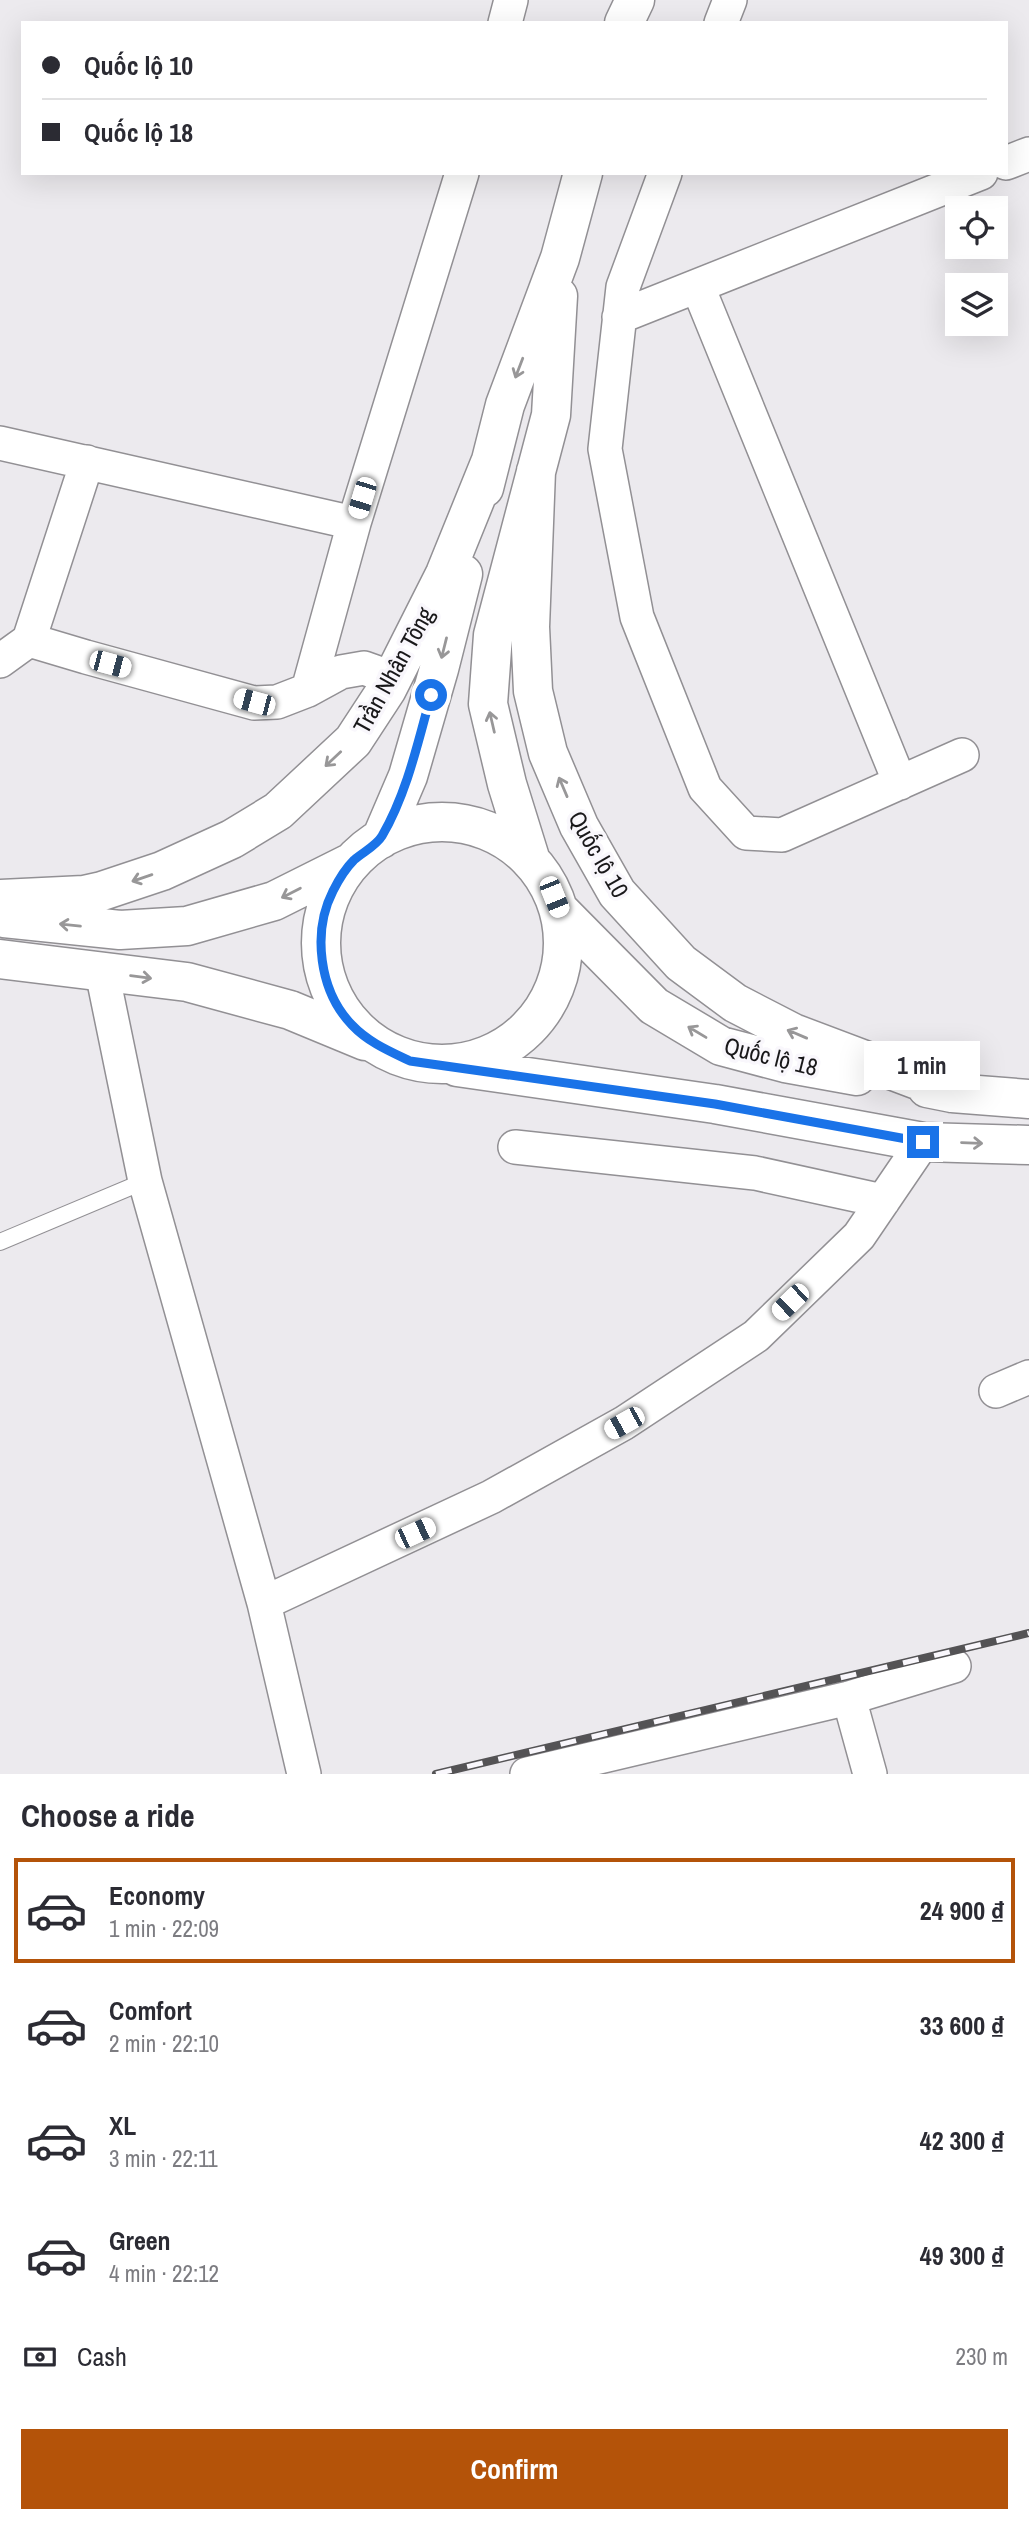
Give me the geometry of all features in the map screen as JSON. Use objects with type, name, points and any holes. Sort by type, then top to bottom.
[{"type":"highway","points":[[625,21],[635,0]]},
{"type":"highway","points":[[378,1047],[351,1024],[331,995],[321,961],[322,925],[332,891],[367,850],[408,776],[439,668],[505,405],[560,258],[582,175]]},
{"type":"highway","name":"Quốc lộ 10","points":[[530,858],[507,784],[488,704],[493,635],[551,415],[560,258]]},
{"type":"highway","name":"Trần Nhân Tông","points":[[0,899],[84,895],[102,891],[162,871],[232,839],[278,811],[353,741],[392,678],[445,574],[491,463]]},
{"type":"highway","name":"Quốc lộ 10","points":[[536,471],[530,627],[533,691],[548,753],[579,826],[617,893],[681,963],[735,1003],[793,1033],[952,1093]]},
{"type":"highway","points":[[0,917],[120,930],[187,926],[275,901],[411,826],[443,821],[475,826],[505,838],[530,858],[549,882],[560,911],[565,947],[558,983],[540,1016],[514,1042],[481,1058],[445,1065]]},
{"type":"highway","name":"Quốc lộ 18","points":[[560,911],[654,1006],[720,1046],[785,1063],[952,1093],[1029,1099]]},
{"type":"highway","points":[[0,959],[187,982],[277,1007],[410,1061],[715,1104],[923,1142],[1029,1144]]},
{"type":"street","points":[[506,21],[511,0]]},
{"type":"street","points":[[722,21],[730,0]]},
{"type":"street","points":[[1008,162],[1029,154]]},
{"type":"street","points":[[308,690],[354,523],[460,175]]},
{"type":"street","points":[[664,175],[623,287],[605,449],[637,617],[705,788],[746,833],[782,835],[962,755]]},
{"type":"street","points":[[619,317],[698,288],[976,175]]},
{"type":"street","points":[[698,288],[900,783]]},
{"type":"street","points":[[0,443],[354,523]]},
{"type":"street","points":[[0,661],[29,640],[87,463]]},
{"type":"street","points":[[29,640],[254,702],[277,702],[308,690],[341,672],[364,668],[392,678]]},
{"type":"street","points":[[102,972],[145,1181],[264,1603],[304,1774]]},
{"type":"street","points":[[264,1603],[491,1497],[624,1423],[756,1336],[859,1236],[923,1142]]},
{"type":"street","points":[[515,1147],[755,1173],[883,1201]]},
{"type":"street","points":[[996,1391],[1029,1377]]},
{"type":"street","points":[[527,1774],[849,1698],[954,1666]]},
{"type":"street","points":[[849,1698],[870,1774]]},
{"type":"lane","points":[[0,1242],[145,1181]]},
{"type":"railway","points":[[436,1774],[1029,1633]]},
{"type":"route","points":[[431,695],[408,776],[381,839],[352,862],[342,876],[332,891],[322,925],[321,961],[331,995],[351,1024],[378,1047],[410,1061],[715,1104],[923,1142]]}]
